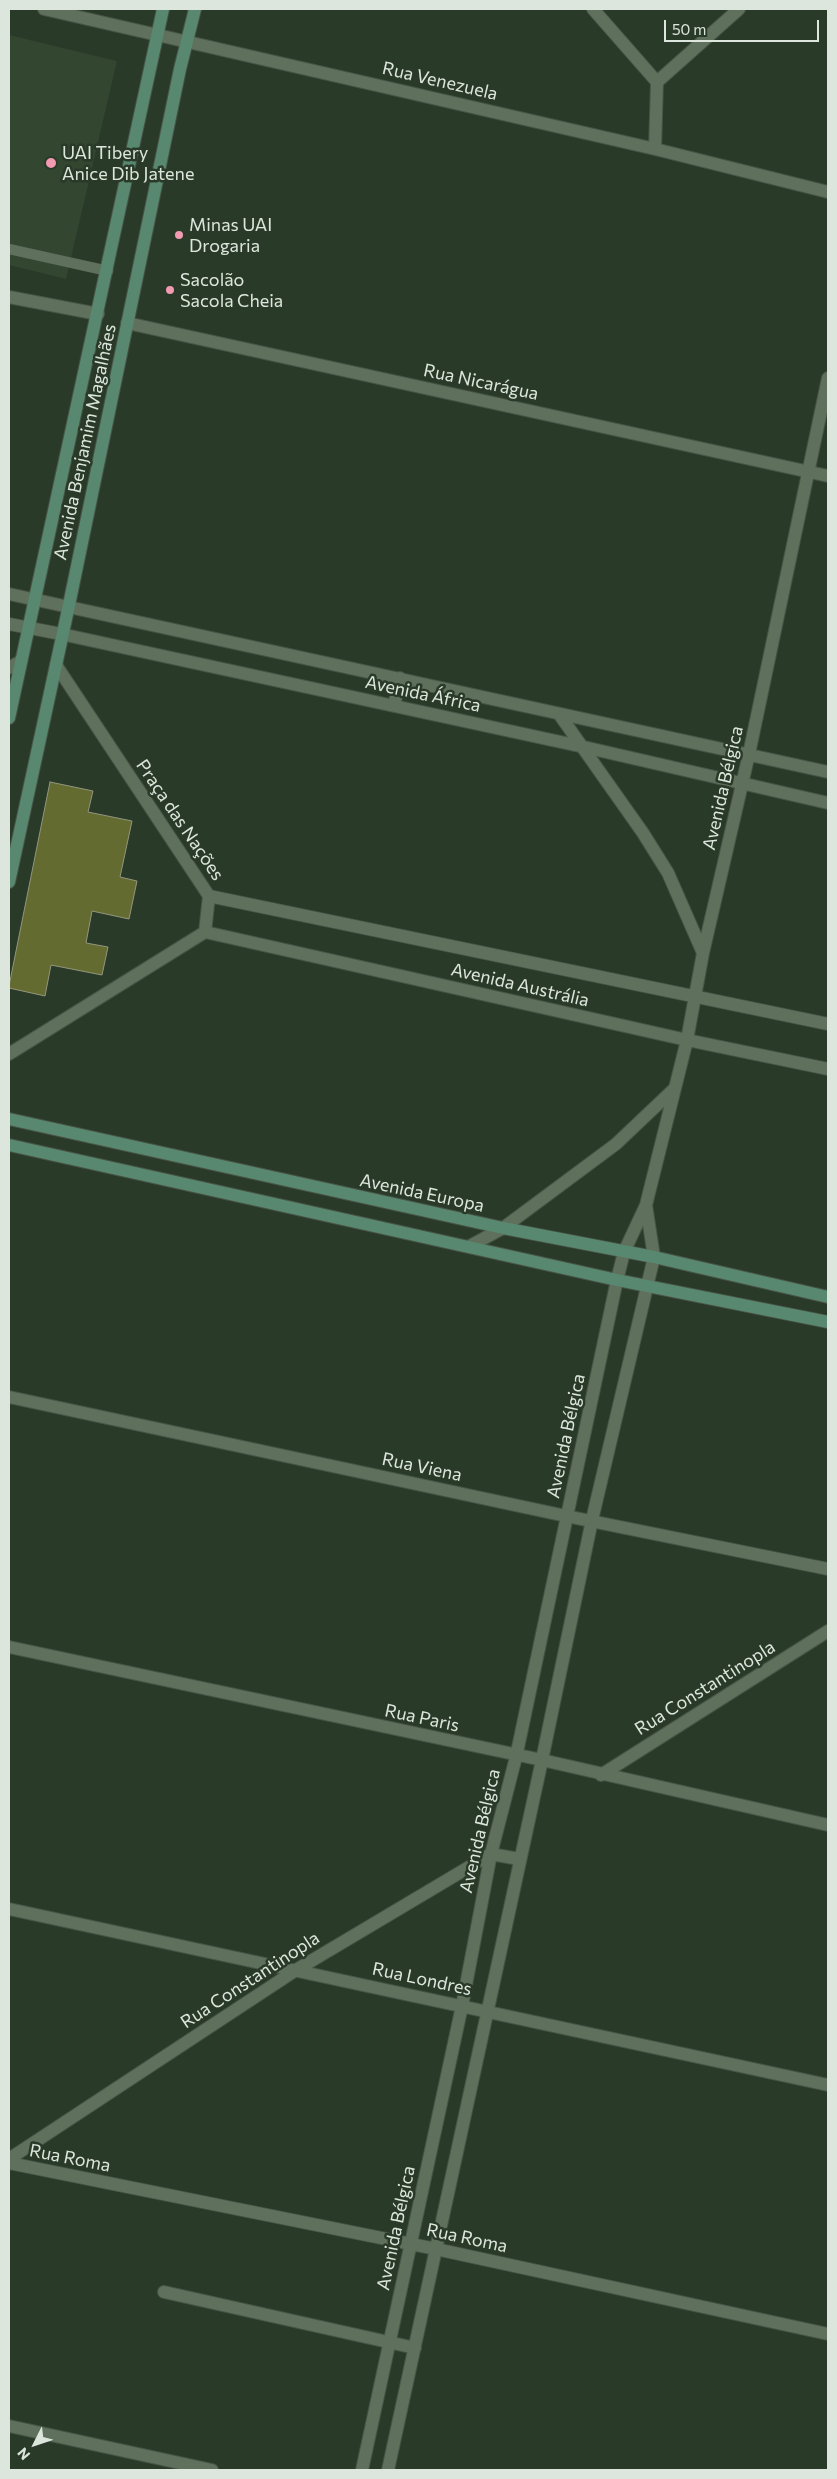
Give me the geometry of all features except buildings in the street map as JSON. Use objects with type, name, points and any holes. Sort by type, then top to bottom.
[{"type":"main road","name":"Avenida Benjamim Magalhães","points":[[9,718],[108,271],[163,9]]},
{"type":"main road","name":"Avenida Benjamim Magalhães","points":[[9,882],[195,9]]},
{"type":"main road","name":"Avenida Europa","points":[[9,1119],[503,1228],[654,1257],[828,1298]]},
{"type":"main road","points":[[9,1145],[617,1280],[828,1322]]},
{"type":"street","name":"Rua Venezuela","points":[[44,9],[188,40],[655,149],[828,192]]},
{"type":"street","points":[[592,9],[657,82],[655,149]]},
{"type":"street","points":[[657,82],[739,9]]},
{"type":"street","points":[[9,297],[98,314]]},
{"type":"street","name":"Rua Nicarágua","points":[[127,323],[828,476]]},
{"type":"street","name":"Avenida Bélgica","points":[[362,2470],[462,2006],[490,1854],[516,1756],[617,1280],[624,1252],[646,1205],[686,1040],[703,954],[749,754],[828,378]]},
{"type":"street","name":"Avenida África","points":[[9,594],[69,605],[828,772]]},
{"type":"street","name":"Avenida África","points":[[9,624],[394,706],[828,803]]},
{"type":"street","points":[[9,668],[21,661]]},
{"type":"street","name":"Praça das Nações","points":[[56,665],[209,896],[205,932]]},
{"type":"street","points":[[394,706],[400,678]]},
{"type":"street","points":[[559,714],[643,833],[668,873],[703,954]]},
{"type":"street","name":"Avenida Austrália","points":[[209,896],[828,1024]]},
{"type":"street","points":[[9,1054],[205,932]]},
{"type":"street","name":"Avenida Austrália","points":[[205,932],[686,1040],[828,1069]]},
{"type":"street","points":[[470,1246],[503,1228],[616,1144],[674,1089]]},
{"type":"street","name":"Avenida Bélgica","points":[[388,2470],[542,1760],[592,1520],[654,1257],[646,1205]]},
{"type":"street","name":"Rua Viena","points":[[9,1397],[828,1570]]},
{"type":"street","name":"Rua Constantinopla","points":[[602,1775],[828,1630]]},
{"type":"street","name":"Rua Paris","points":[[9,1646],[516,1756],[542,1760],[828,1825]]},
{"type":"street","points":[[490,1854],[520,1859]]},
{"type":"street","name":"Rua Constantinopla","points":[[9,2159],[296,1970],[490,1854]]},
{"type":"street","name":"Rua Londres","points":[[9,1909],[828,2085]]},
{"type":"street","name":"Rua Roma","points":[[9,2163],[436,2249],[828,2334]]},
{"type":"street","points":[[164,2292],[415,2348]]},
{"type":"street","points":[[9,2426],[212,2470]]},
{"type":"lane","points":[[9,249],[108,271]]},
{"type":"shaded area","name":"UAI Tibery Anice Dib Jatene","points":[[9,35],[117,61],[66,279],[9,265]]},
{"type":"place","name":"UAI Tibery Anice Dib Jatene","points":[[51,163]]},
{"type":"place","name":"Minas UAI Drogaria","points":[[179,235]]},
{"type":"place","name":"Sacolão Sacola Cheia","points":[[170,290]]}]
